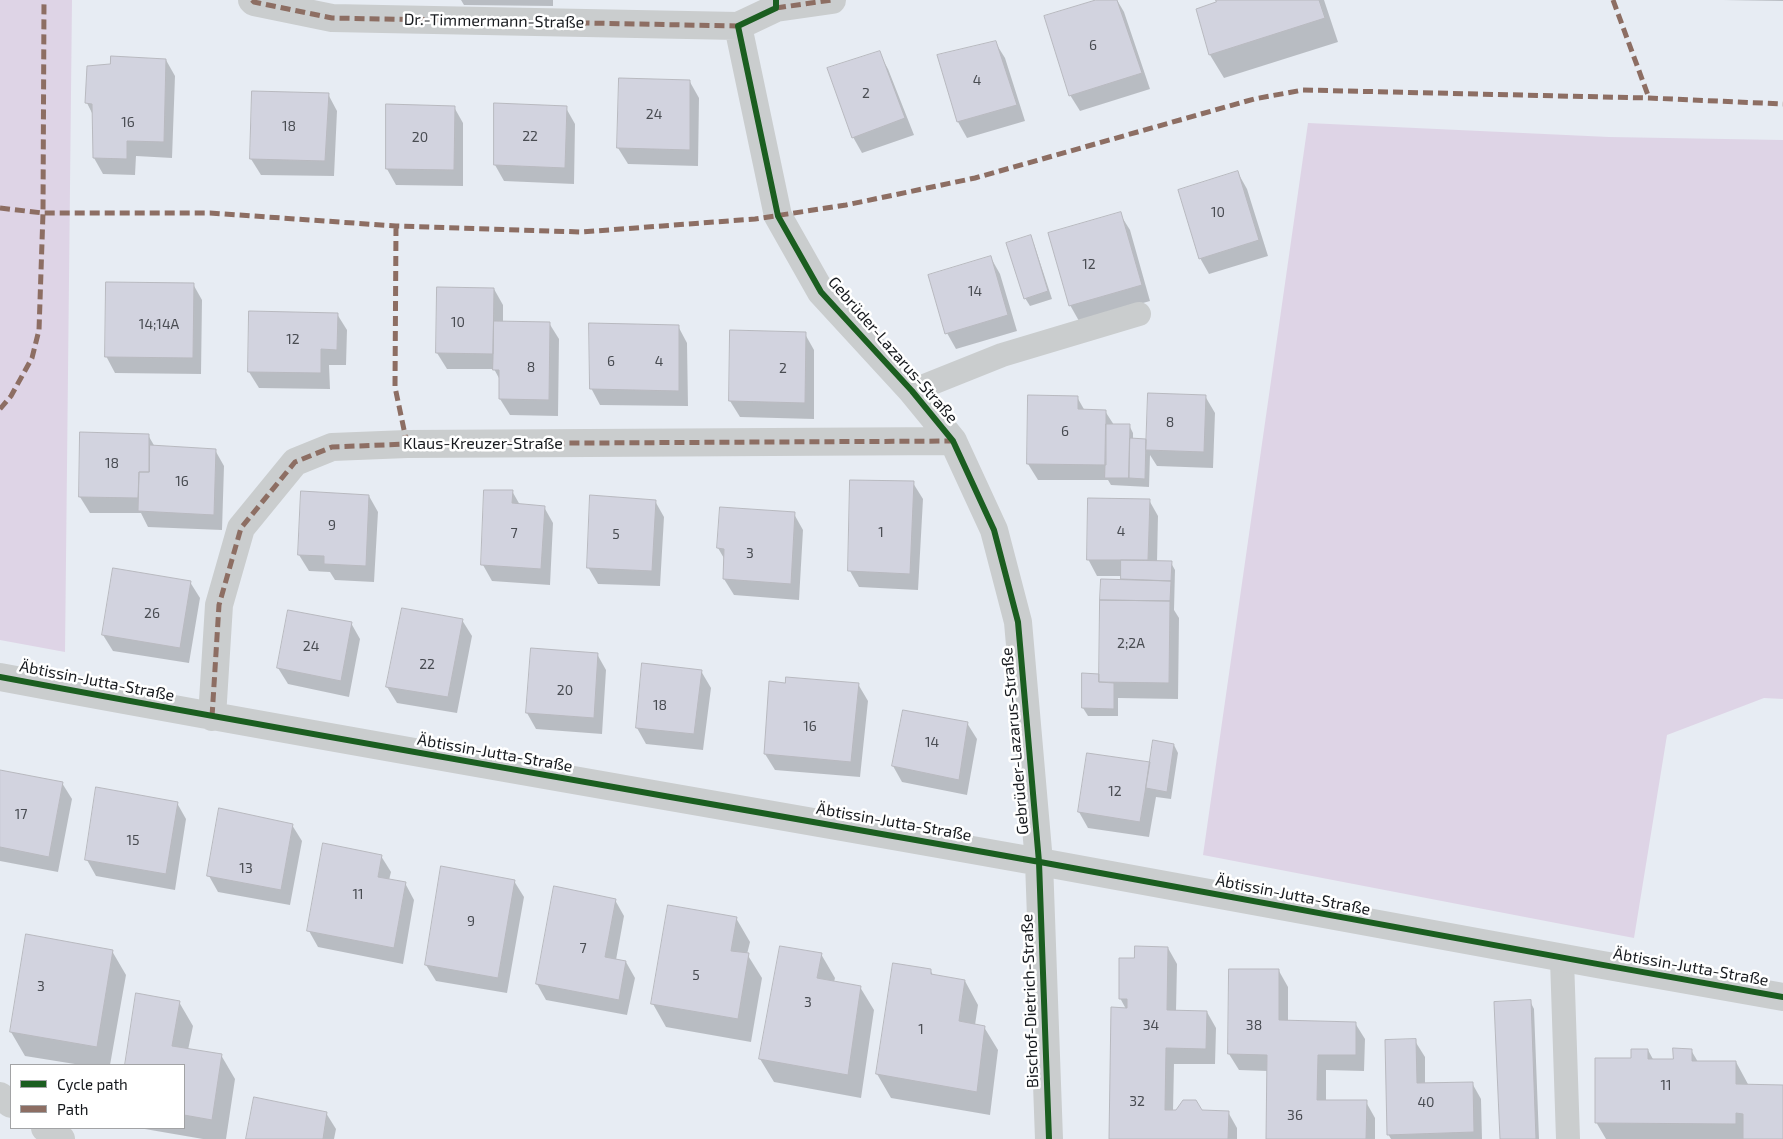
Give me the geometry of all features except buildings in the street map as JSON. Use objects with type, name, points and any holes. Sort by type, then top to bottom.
[{"type":"street","name":"Dr.-Timmermann-Straße","points":[[252,0],[254,2],[332,18],[738,26]]},
{"type":"street","points":[[738,26],[776,4],[832,0]]},
{"type":"street","name":"Gebrüder-Lazarus-Straße","points":[[738,26],[778,216],[821,292],[912,391],[953,441],[994,530],[1018,622],[1039,862]]},
{"type":"street","name":"Klaus-Kreuzer-Straße","points":[[212,717],[218,605],[241,528],[295,462],[332,447],[407,444],[953,441]]},
{"type":"street","name":"Äbtissin-Jutta-Straße","points":[[0,677],[212,717],[1039,862],[1562,959],[1783,997]]},
{"type":"street","name":"Bischof-Dietrich-Straße","points":[[1039,862],[1049,1139]]},
{"type":"street","points":[[46,1129],[61,1139]]},
{"type":"lane","points":[[912,391],[1002,355],[1139,314]]},
{"type":"lane","points":[[1562,959],[1568,1139]]},
{"type":"shaded area","points":[[0,0],[72,0],[65,652],[0,640]]},
{"type":"shaded area","points":[[1308,123],[1609,137],[1783,140],[1783,699],[1764,698],[1667,735],[1634,938],[1203,855]]},
{"type":"marked path","points":[[0,409],[11,396],[32,358],[39,330],[43,213],[44,0]]},
{"type":"marked path","points":[[252,0],[254,2],[332,18],[738,26]]},
{"type":"marked path","points":[[776,8],[832,0]]},
{"type":"marked path","points":[[1613,0],[1649,98]]},
{"type":"marked path","points":[[0,208],[43,213],[210,213],[396,226],[581,232],[755,219],[846,205],[975,178],[1254,99],[1303,90],[1649,98],[1783,104]]},
{"type":"marked path","points":[[396,226],[395,387],[407,444]]},
{"type":"marked path","points":[[212,717],[219,605],[241,528],[295,462],[332,447],[407,444],[953,441]]},
{"type":"cycle path","points":[[776,0],[776,8],[738,26],[778,216],[821,292],[912,391],[953,441],[994,530],[1018,622],[1039,862],[1049,1139]]},
{"type":"cycle path","points":[[0,677],[1783,997]]}]
